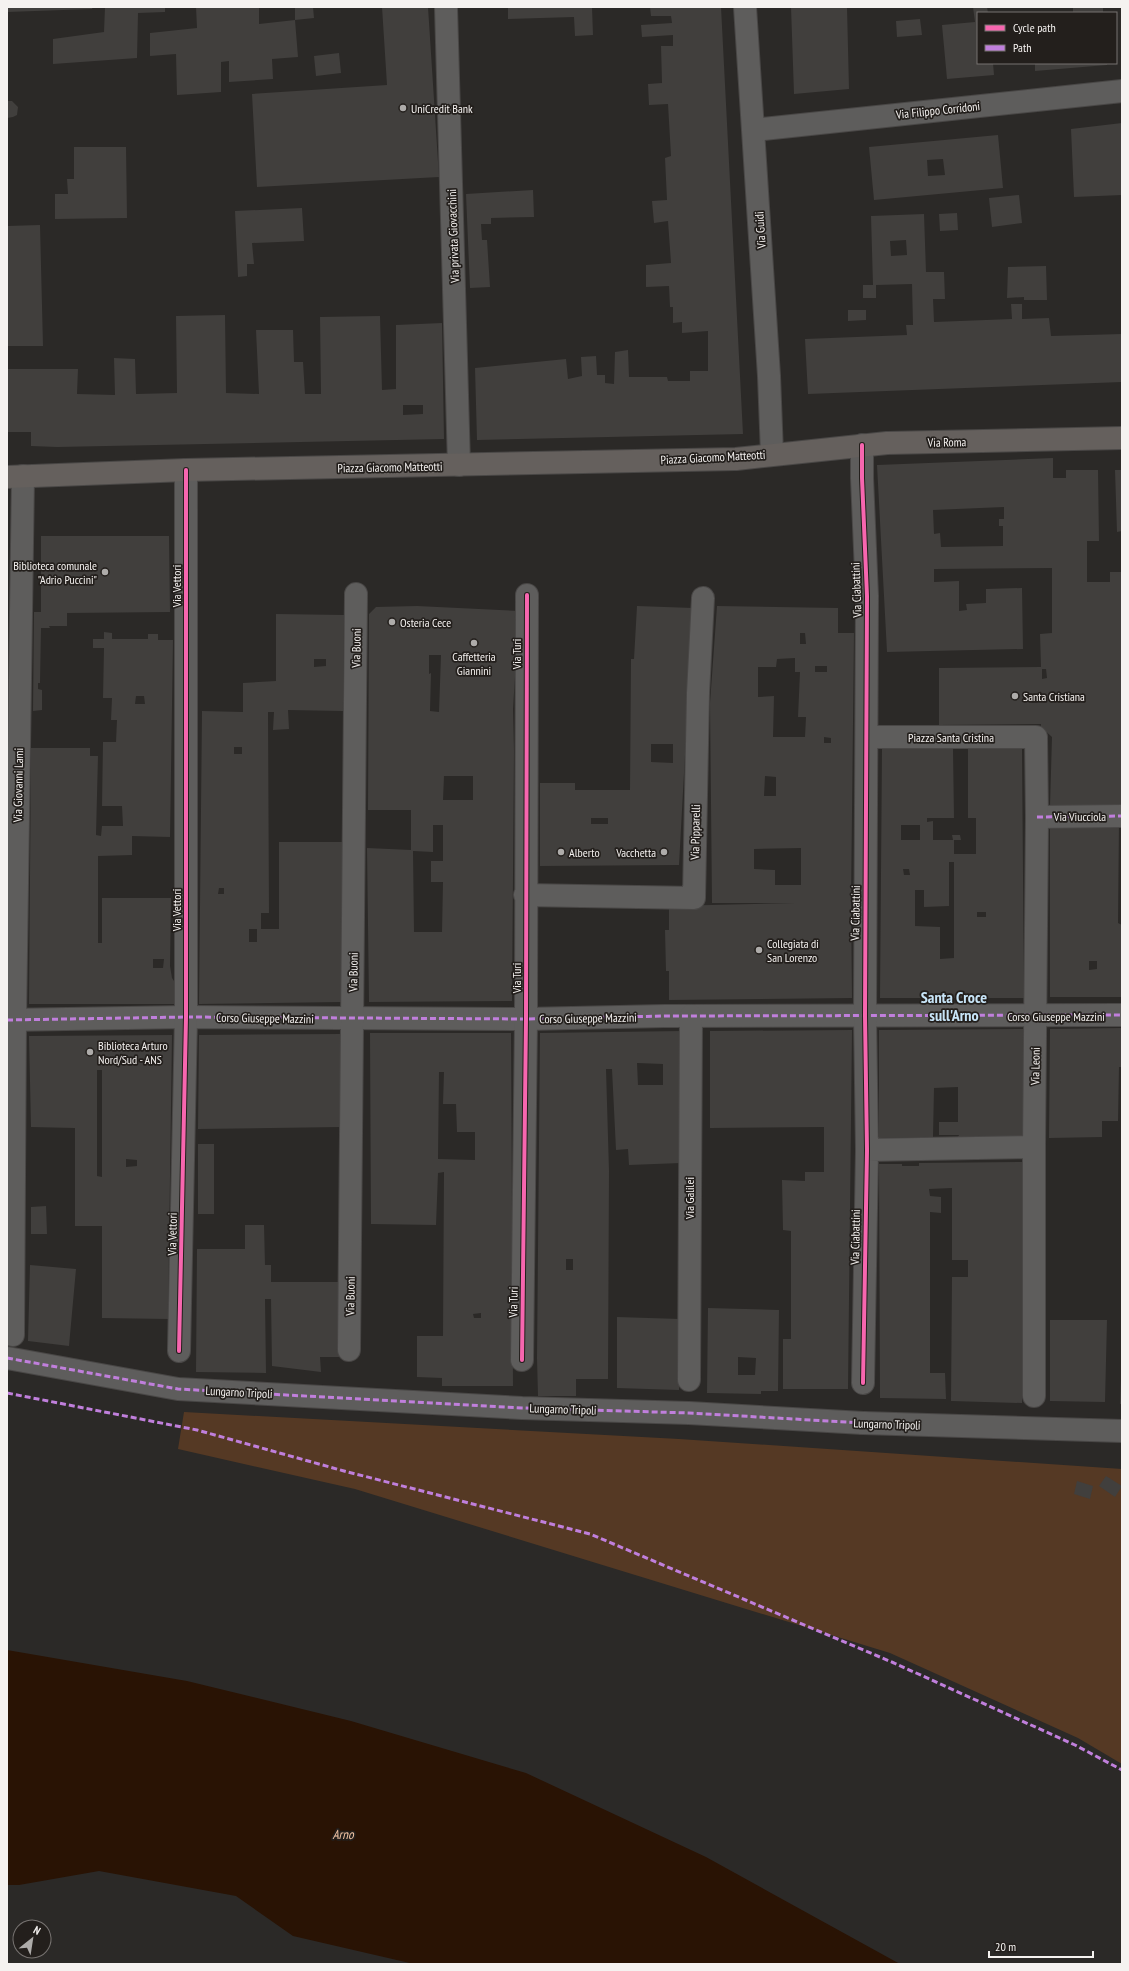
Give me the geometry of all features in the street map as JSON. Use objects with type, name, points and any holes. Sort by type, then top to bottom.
[{"type":"main road","name":"Via Roma","points":[[772,454],[862,445],[1122,438]]},
{"type":"main road","name":"Piazza Giacomo Matteotti","points":[[15,476],[186,470],[736,459],[772,454]]},
{"type":"street","name":"Via privata Giovacchini","points":[[446,7],[460,465]]},
{"type":"street","name":"Via Guidi","points":[[745,7],[769,376],[772,454]]},
{"type":"street","name":"Via Filippo Corridoni","points":[[754,130],[1122,91]]},
{"type":"street","name":"Via Ciabattini","points":[[862,445],[862,478],[868,596],[864,1016],[866,1150],[863,1382]]},
{"type":"street","name":"Via Vettori","points":[[179,1351],[186,1017],[186,470]]},
{"type":"street","name":"Via Giovanni Lami","points":[[13,1335],[11,1020],[15,476]]},
{"type":"street","name":"Via Buoni","points":[[349,1350],[356,594]]},
{"type":"street","name":"Via Turi","points":[[522,1360],[526,1019],[525,895],[527,595]]},
{"type":"street","name":"Via Pipparelli","points":[[525,895],[694,898],[698,693],[703,598]]},
{"type":"street","name":"Piazza Santa Cristina","points":[[867,737],[1036,737]]},
{"type":"street","name":"Via Leoni","points":[[1034,1396],[1034,1147],[1038,816],[1036,737]]},
{"type":"street","name":"Via Viucciola","points":[[1038,816],[1122,816]]},
{"type":"street","name":"Corso Giuseppe Mazzini","points":[[11,1020],[186,1017],[526,1019],[691,1016],[1122,1015]]},
{"type":"street","name":"Via Galilei","points":[[689,1380],[691,1016]]},
{"type":"street","points":[[866,1150],[1034,1147]]},
{"type":"street","name":"Lungarno Tripoli","points":[[7,1358],[178,1389],[522,1408],[689,1413],[863,1423],[1122,1431]]},
{"type":"shaded area","points":[[184,1412],[679,1439],[1122,1469],[1122,1764],[1078,1738],[890,1653],[355,1489],[178,1449]]},
{"type":"water","name":"Arno","points":[[7,1650],[187,1681],[351,1721],[526,1773],[706,1857],[900,1964],[414,1964],[293,1936],[236,1896],[99,1871],[19,1885],[7,1885]]},
{"type":"building","points":[[7,7],[93,7],[92,9],[7,12]]},
{"type":"building","points":[[105,7],[165,7],[165,12],[138,13],[137,58],[53,64],[53,39],[104,32]]},
{"type":"building","points":[[196,7],[259,7],[259,24],[295,20],[298,57],[272,59],[273,79],[229,82],[229,61],[221,62],[221,92],[177,95],[176,54],[150,56],[150,33],[197,28]]},
{"type":"building","points":[[295,7],[313,7],[314,18],[295,20]]},
{"type":"building","points":[[382,7],[428,7],[439,177],[257,187],[252,94],[387,85]]},
{"type":"building","points":[[508,7],[592,7],[593,35],[575,36],[574,17],[508,19]]},
{"type":"building","points":[[650,7],[721,7],[743,434],[477,440],[475,368],[566,359],[568,379],[582,376],[581,357],[596,356],[597,375],[605,375],[605,383],[614,384],[615,352],[628,350],[629,377],[667,377],[668,381],[690,381],[690,371],[708,371],[708,331],[682,333],[682,322],[673,323],[673,307],[670,307],[669,286],[646,287],[646,265],[671,263],[668,221],[654,223],[652,201],[667,200],[665,158],[671,156],[668,104],[649,105],[648,84],[662,83],[661,46],[673,46],[673,35],[642,37],[641,25],[672,23],[671,16],[651,16]]},
{"type":"building","points":[[791,7],[847,7],[849,89],[794,94]]},
{"type":"building","points":[[973,7],[987,7],[988,12],[977,12],[977,64],[993,64],[994,75],[947,79],[942,25],[975,22]]},
{"type":"building","points":[[1073,7],[1103,7],[1103,12],[1073,12]]},
{"type":"building","points":[[920,19],[922,35],[897,37],[896,21]]},
{"type":"building","points":[[339,53],[341,73],[316,76],[314,56]]},
{"type":"building","points":[[1035,64],[1107,64],[1107,65],[1035,71]]},
{"type":"building","points":[[7,101],[12,101],[18,107],[17,115],[7,118]]},
{"type":"building","points":[[1122,123],[1122,195],[1074,197],[1071,129]]},
{"type":"building","points":[[998,135],[1003,188],[874,200],[869,147]],"holes":[[[943,159],[945,175],[928,176],[927,160]]]},
{"type":"building","points":[[74,147],[126,147],[127,218],[55,219],[55,194],[68,194],[67,179],[74,179]]},
{"type":"building","points":[[533,190],[534,217],[491,218],[491,224],[481,224],[482,240],[487,240],[490,287],[470,288],[466,194]]},
{"type":"building","points":[[1019,195],[1022,223],[992,227],[989,198]]},
{"type":"building","points":[[302,208],[304,241],[252,243],[254,264],[247,264],[247,276],[238,277],[235,211]]},
{"type":"building","points":[[957,213],[958,230],[940,231],[939,214]]},
{"type":"building","points":[[924,214],[926,272],[944,272],[945,299],[933,299],[934,322],[1012,319],[1011,304],[1022,304],[1022,319],[1049,318],[1051,336],[1122,334],[1122,382],[808,394],[805,339],[907,335],[906,325],[913,325],[912,284],[876,285],[876,298],[863,298],[863,285],[873,285],[871,216]],"holes":[[[906,240],[907,255],[891,256],[890,241]]]},
{"type":"building","points":[[40,225],[43,346],[7,346],[7,226]]},
{"type":"building","points":[[1046,266],[1047,300],[1024,300],[1024,297],[1007,298],[1008,267]]},
{"type":"building","points":[[848,310],[866,310],[866,320],[848,321]]},
{"type":"building","points":[[225,315],[226,393],[259,394],[256,330],[293,330],[294,362],[303,362],[305,394],[321,394],[320,317],[380,316],[382,390],[396,389],[396,325],[442,323],[444,439],[57,447],[31,446],[31,432],[7,432],[7,369],[78,369],[77,394],[115,395],[114,358],[135,359],[136,394],[177,393],[176,316]],"holes":[[[403,405],[423,405],[423,414],[403,415]]]},
{"type":"building","points":[[1053,458],[1053,478],[1066,478],[1066,470],[1098,470],[1099,541],[1087,541],[1087,582],[1110,582],[1110,572],[1122,572],[1122,806],[1050,806],[1052,737],[1041,727],[1041,724],[939,725],[939,668],[1041,667],[1040,634],[1052,633],[1052,568],[934,569],[934,582],[959,581],[959,611],[967,610],[966,604],[986,603],[986,589],[1022,588],[1023,649],[887,652],[877,465]],"holes":[[[1004,507],[1004,519],[999,519],[999,526],[1003,526],[1003,546],[941,547],[940,533],[934,534],[933,510]],[[1042,669],[1046,669],[1047,678],[1042,679]]]},
{"type":"building","points":[[1115,470],[1122,470],[1122,531],[1117,532]]},
{"type":"building","points":[[41,536],[169,536],[170,612],[67,613],[67,626],[49,626],[50,628],[41,628],[40,683],[38,683],[38,689],[42,690],[42,710],[33,711],[34,612],[41,612]]},
{"type":"building","points":[[417,606],[519,611],[513,709],[512,1001],[369,1002],[367,848],[411,850],[411,810],[368,810],[369,614],[376,607]],"holes":[[[429,655],[441,655],[439,712],[430,711],[431,673],[429,674]],[[444,776],[473,776],[473,800],[443,800]],[[433,825],[443,825],[443,861],[431,861],[431,882],[443,882],[442,932],[414,932],[413,851],[433,852]]]},
{"type":"building","points":[[637,606],[693,608],[679,865],[540,866],[540,783],[575,783],[575,790],[630,790],[631,659],[634,659]],"holes":[[[651,744],[673,744],[673,763],[651,762]],[[591,818],[608,818],[608,824],[591,824]]]},
{"type":"building","points":[[717,606],[838,608],[838,633],[854,633],[851,903],[852,998],[669,1000],[669,971],[666,971],[665,930],[669,930],[669,906],[796,903],[712,903],[710,703]],"holes":[[[800,633],[805,633],[806,644],[800,644]],[[795,658],[795,672],[800,672],[798,717],[806,717],[805,737],[773,737],[774,696],[758,697],[758,667],[776,667],[777,659]],[[815,666],[827,666],[827,672],[815,672]],[[824,737],[831,738],[831,743],[824,743]],[[765,776],[776,777],[776,796],[764,796]],[[801,848],[801,885],[775,885],[775,870],[754,869],[754,849]]]},
{"type":"building","points":[[276,614],[344,615],[343,711],[288,710],[289,729],[273,730],[274,712],[268,712],[269,913],[261,913],[261,929],[279,929],[279,842],[343,842],[342,951],[344,953],[341,1002],[199,1004],[202,711],[243,712],[243,683],[276,681]],"holes":[[[314,659],[326,659],[326,666],[314,667]],[[234,747],[242,747],[242,754],[234,754]],[[219,888],[224,888],[224,894],[218,894]],[[249,929],[257,929],[257,942],[249,942]]]},
{"type":"building","points":[[104,632],[112,633],[112,639],[148,639],[148,634],[158,634],[158,640],[173,640],[170,837],[132,836],[132,855],[98,856],[98,943],[102,943],[102,898],[171,898],[170,966],[174,981],[175,1004],[29,1004],[31,748],[90,748],[90,756],[98,756],[96,835],[101,836],[102,826],[123,826],[122,806],[102,806],[103,742],[116,742],[117,720],[111,720],[112,698],[103,698],[104,648],[93,648],[93,639],[104,639]],"holes":[[[136,696],[144,696],[145,704],[135,704]],[[153,959],[164,959],[163,968],[153,968]]]},
{"type":"building","points":[[882,748],[953,749],[954,818],[927,818],[927,822],[933,821],[933,840],[953,840],[952,835],[960,835],[961,840],[954,840],[954,854],[976,854],[976,818],[968,818],[968,749],[1022,749],[1024,998],[880,998]],"holes":[[[901,825],[920,825],[920,840],[901,840]],[[949,862],[954,862],[954,958],[940,959],[940,927],[915,926],[915,890],[924,890],[924,907],[949,906]],[[903,869],[909,869],[910,875],[904,875]],[[977,912],[986,912],[986,917],[977,917]]]},
{"type":"building","points":[[1050,822],[1119,822],[1118,923],[1122,925],[1122,997],[1050,997]],"holes":[[[1089,961],[1097,961],[1097,969],[1089,970]]]},
{"type":"building","points":[[1122,1028],[1122,1067],[1119,1067],[1118,1121],[1102,1121],[1102,1137],[1049,1138],[1050,1029]]},
{"type":"building","points":[[1023,1029],[1023,1136],[958,1137],[959,1135],[939,1135],[939,1122],[958,1122],[958,1087],[934,1088],[933,1137],[879,1138],[879,1030]]},
{"type":"building","points":[[852,1030],[848,1389],[783,1389],[783,1339],[791,1339],[791,1231],[783,1230],[782,1180],[805,1181],[805,1172],[824,1172],[824,1127],[710,1128],[710,1031]]},
{"type":"building","points":[[682,1031],[681,1163],[629,1165],[628,1149],[616,1150],[612,1069],[606,1069],[609,1171],[608,1379],[576,1379],[576,1396],[538,1396],[537,1358],[540,1033]],"holes":[[[637,1063],[663,1064],[663,1085],[638,1085]],[[566,1259],[573,1259],[573,1270],[566,1270]]]},
{"type":"building","points":[[370,1033],[511,1033],[513,1386],[442,1386],[442,1378],[417,1377],[417,1336],[443,1336],[444,1172],[438,1173],[436,1225],[371,1224]],"holes":[[[439,1072],[444,1072],[443,1104],[456,1104],[457,1132],[475,1132],[475,1160],[438,1159]],[[481,1313],[481,1318],[474,1318],[473,1314]]]},
{"type":"building","points":[[342,1034],[341,1127],[198,1129],[199,1035]]},
{"type":"building","points":[[172,1035],[168,1319],[102,1318],[102,1226],[75,1226],[75,1128],[31,1127],[29,1036]],"holes":[[[97,1070],[102,1070],[102,1177],[97,1176]],[[126,1159],[137,1160],[137,1166],[126,1167]]]},
{"type":"building","points":[[198,1144],[214,1144],[214,1214],[198,1214]]},
{"type":"building","points":[[1022,1162],[1022,1403],[951,1401],[952,1277],[968,1277],[968,1260],[952,1260],[952,1188],[929,1189],[930,1196],[941,1197],[941,1213],[930,1212],[930,1373],[945,1373],[946,1399],[880,1398],[879,1164],[919,1166],[919,1163]]},
{"type":"building","points":[[46,1206],[47,1234],[31,1234],[31,1207]]},
{"type":"building","points":[[245,1225],[264,1225],[265,1265],[271,1265],[271,1282],[340,1282],[339,1357],[320,1357],[321,1372],[272,1366],[271,1299],[265,1299],[266,1373],[196,1372],[197,1249],[245,1249]]},
{"type":"building","points":[[30,1265],[76,1269],[69,1346],[28,1341]]},
{"type":"building","points":[[708,1308],[779,1310],[778,1391],[761,1391],[761,1394],[707,1393]],"holes":[[[738,1357],[756,1358],[755,1375],[738,1375]]]},
{"type":"building","points":[[617,1317],[680,1319],[679,1390],[617,1388]]},
{"type":"building","points":[[1050,1320],[1107,1320],[1105,1402],[1050,1401]]},
{"type":"building","points":[[1121,1378],[1122,1404],[1120,1404]]},
{"type":"building","points":[[1106,1476],[1122,1486],[1115,1497],[1099,1486]]},
{"type":"building","points":[[1077,1481],[1093,1486],[1090,1499],[1074,1494]]},
{"type":"marked path","points":[[1037,817],[1122,816]]},
{"type":"marked path","points":[[7,1020],[186,1017],[526,1019],[664,1016],[1122,1015]]},
{"type":"marked path","points":[[7,1358],[178,1389],[522,1408],[689,1413],[863,1423]]},
{"type":"marked path","points":[[7,1393],[197,1430],[344,1471],[590,1534],[894,1663],[1075,1745],[1122,1770]]},
{"type":"cycle path","points":[[862,445],[867,596],[865,1016],[867,1150],[863,1383]]},
{"type":"cycle path","points":[[179,1351],[186,1017],[186,470]]},
{"type":"cycle path","points":[[522,1360],[526,1019],[527,595]]},
{"type":"place","name":"UniCredit Bank","points":[[403,108]]},
{"type":"place","name":"Biblioteca comunale \"Adrio Puccini\"","points":[[105,572]]},
{"type":"place","name":"Osteria Cece","points":[[392,622]]},
{"type":"place","name":"Caffetteria Giannini","points":[[474,643]]},
{"type":"place","name":"Santa Cristiana","points":[[1015,696]]},
{"type":"place","name":"Alberto","points":[[561,852]]},
{"type":"place","name":"Vacchetta","points":[[664,852]]},
{"type":"place","name":"Collegiata di San Lorenzo","points":[[759,950]]},
{"type":"place","name":"Biblioteca Arturo Nord/Sud - ANS","points":[[90,1052]]},
{"type":"district","name":"Santa Croce sull'Arno","points":[[954,1006]]}]
